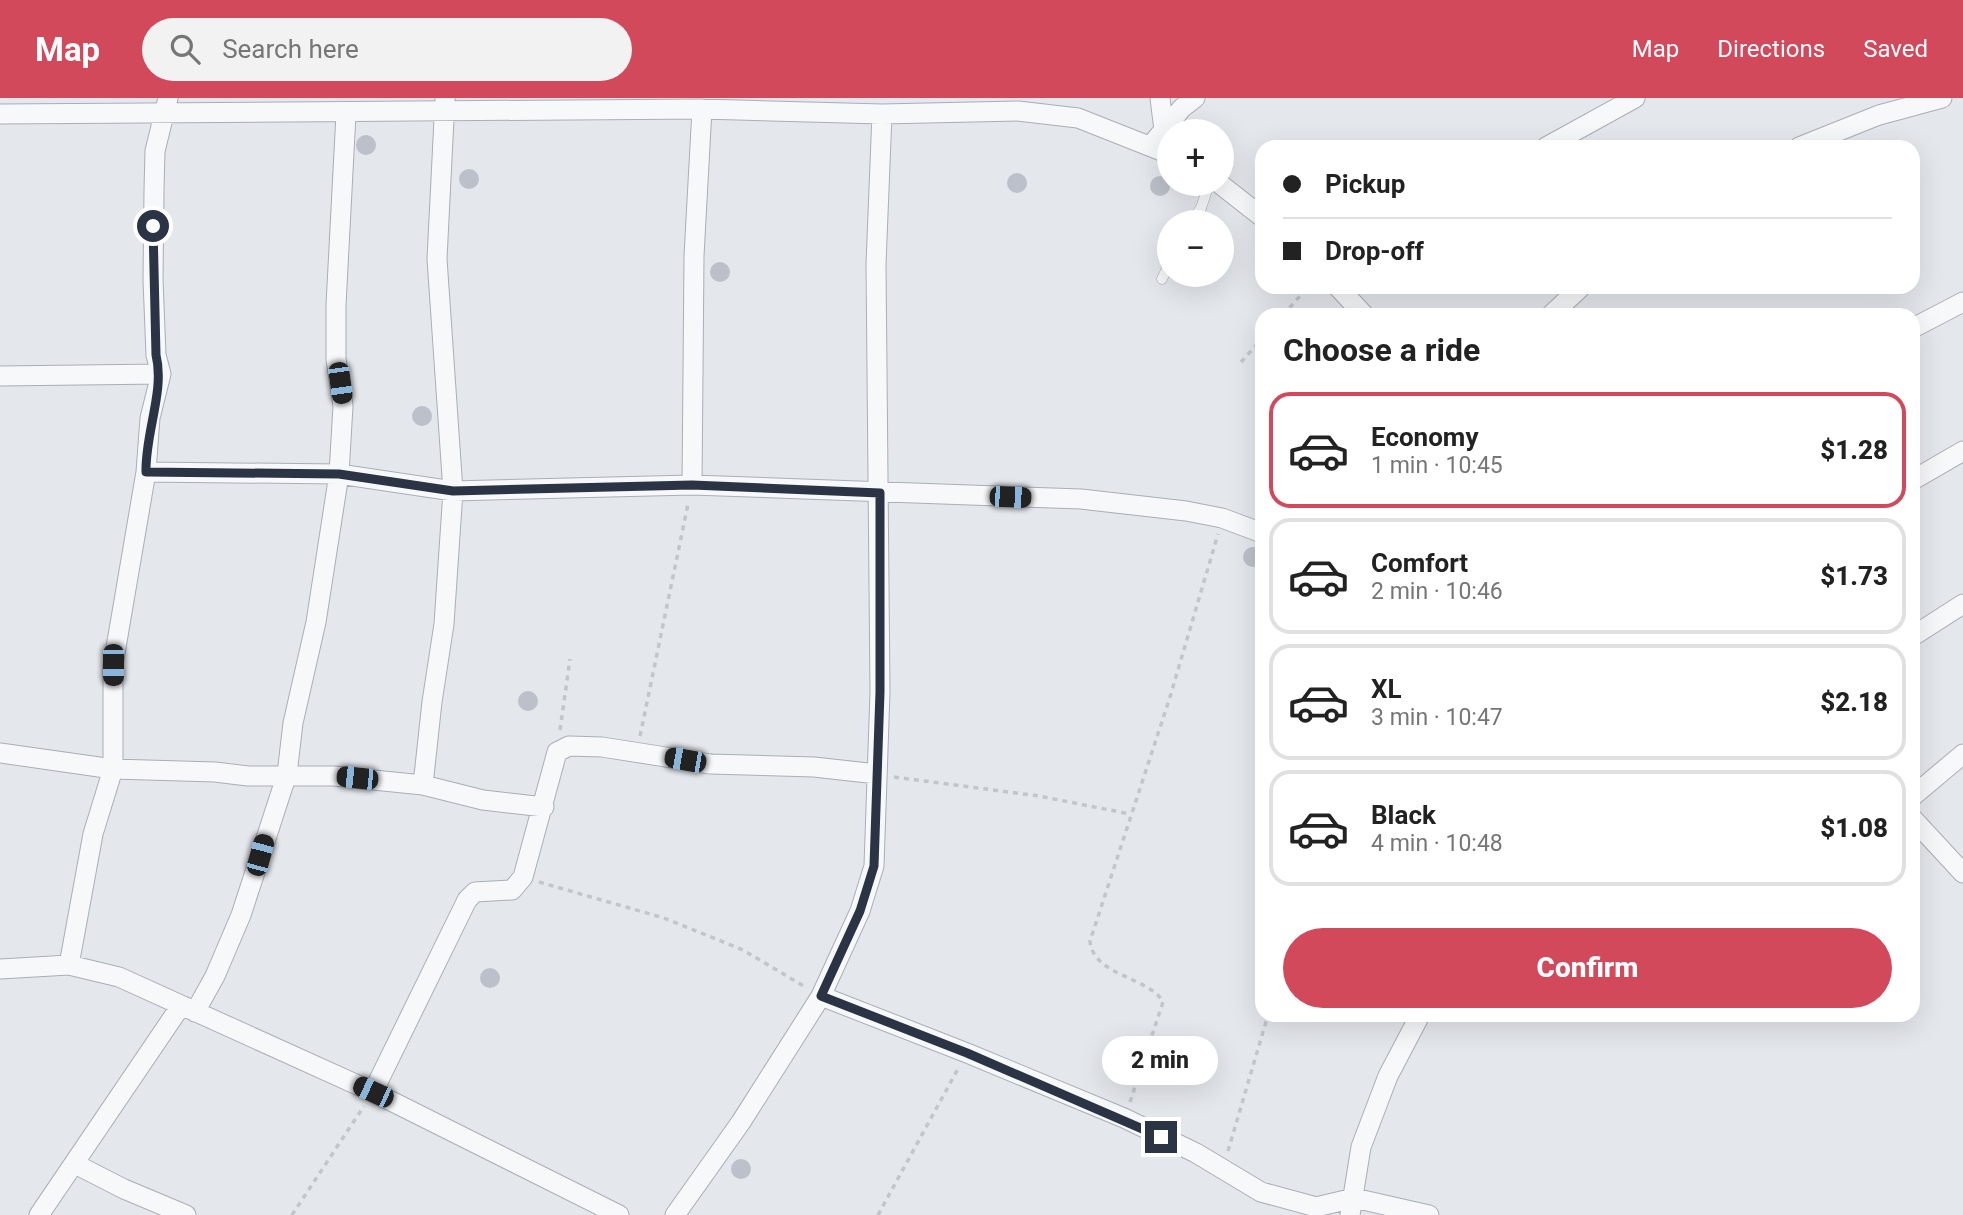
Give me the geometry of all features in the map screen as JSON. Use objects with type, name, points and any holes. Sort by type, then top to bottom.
[{"type":"street","points":[[1160,98],[1161,119]]},
{"type":"street","points":[[1176,119],[1182,108],[1195,98]]},
{"type":"street","points":[[1559,140],[1635,98]]},
{"type":"street","points":[[1816,140],[1879,115],[1942,98]]},
{"type":"street","points":[[0,114],[167,105],[346,114],[445,105],[569,104],[882,114],[987,105],[1078,118],[1157,142]]},
{"type":"street","points":[[69,965],[93,834],[113,769],[113,665],[146,472],[145,451],[161,373],[156,355],[153,226],[155,150],[167,105]]},
{"type":"street","points":[[423,785],[444,624],[453,491],[437,259],[445,105]]},
{"type":"street","points":[[692,485],[693,268],[702,109]]},
{"type":"street","points":[[39,1215],[215,976],[242,915],[287,774],[293,723],[316,622],[339,474],[343,406],[336,359],[336,293],[346,114]]},
{"type":"street","points":[[675,1215],[741,1122],[821,996],[860,911],[874,866],[880,493],[876,264],[882,114]]},
{"type":"street","points":[[1234,195],[1255,212]]},
{"type":"street","points":[[1344,294],[1358,308]]},
{"type":"street","points":[[1558,308],[1574,294]]},
{"type":"street","points":[[1920,324],[1963,302]]},
{"type":"street","points":[[0,376],[161,373]]},
{"type":"street","points":[[1920,476],[1963,450]]},
{"type":"street","points":[[146,472],[339,474],[453,491],[692,485],[1081,499],[1149,506],[1222,518],[1255,530]]},
{"type":"street","points":[[1920,632],[1963,604]]},
{"type":"street","points":[[373,1092],[471,895],[481,891],[512,890],[523,877],[557,752],[578,746],[710,764],[814,767],[877,774]]},
{"type":"street","points":[[0,753],[113,769],[215,772],[248,776],[287,774],[423,785],[483,800],[544,807]]},
{"type":"street","points":[[1920,790],[1963,754]]},
{"type":"street","points":[[1920,827],[1963,873]]},
{"type":"street","points":[[0,969],[69,965],[119,977],[373,1092],[619,1215]]},
{"type":"street","points":[[821,996],[1124,1118],[1261,1192],[1316,1207],[1352,1206],[1429,1215]]},
{"type":"street","points":[[1352,1206],[1361,1147],[1388,1076],[1416,1022]]},
{"type":"street","points":[[75,1164],[124,1189],[186,1215]]},
{"type":"path","points":[[1289,308],[1302,294]]},
{"type":"path","points":[[1241,362],[1255,347]]},
{"type":"path","points":[[637,752],[657,640],[692,485]]},
{"type":"path","points":[[1124,1118],[1163,1002],[1160,996],[1099,960],[1091,949],[1090,941],[1170,697],[1222,518]]},
{"type":"path","points":[[557,752],[570,659]]},
{"type":"path","points":[[877,774],[1039,796],[1130,814]]},
{"type":"path","points":[[523,877],[664,918],[743,950],[821,996]]},
{"type":"path","points":[[1222,1169],[1266,1022]]},
{"type":"path","points":[[878,1215],[967,1053]]},
{"type":"path","points":[[292,1215],[373,1092]]},
{"type":"building","points":[[366,135],[373,138],[376,145],[373,152],[366,155],[359,152],[356,145],[359,138]]},
{"type":"building","points":[[469,169],[476,172],[479,179],[476,186],[469,189],[462,186],[459,179],[462,172]]},
{"type":"building","points":[[1017,173],[1024,176],[1027,183],[1024,190],[1017,193],[1010,190],[1007,183],[1010,176]]},
{"type":"building","points":[[1157,177],[1157,195],[1150,186]]},
{"type":"building","points":[[720,262],[727,265],[730,272],[727,279],[720,282],[713,279],[710,272],[713,265]]},
{"type":"building","points":[[422,406],[429,409],[432,416],[429,423],[422,426],[415,423],[412,416],[415,409]]},
{"type":"building","points":[[1253,547],[1253,567],[1246,564],[1243,557],[1246,550]]},
{"type":"building","points":[[528,691],[535,694],[538,701],[535,708],[528,711],[521,708],[518,701],[521,694]]},
{"type":"building","points":[[490,968],[497,971],[500,978],[497,985],[490,988],[483,985],[480,978],[483,971]]},
{"type":"building","points":[[741,1159],[748,1162],[751,1169],[748,1176],[741,1179],[734,1176],[731,1169],[734,1162]]},
{"type":"route","points":[[153,226],[156,355],[161,373],[150,418],[145,451],[146,472],[339,474],[453,491],[692,485],[880,493],[880,692],[874,866],[860,911],[821,996],[1124,1118],[1161,1137]]}]
